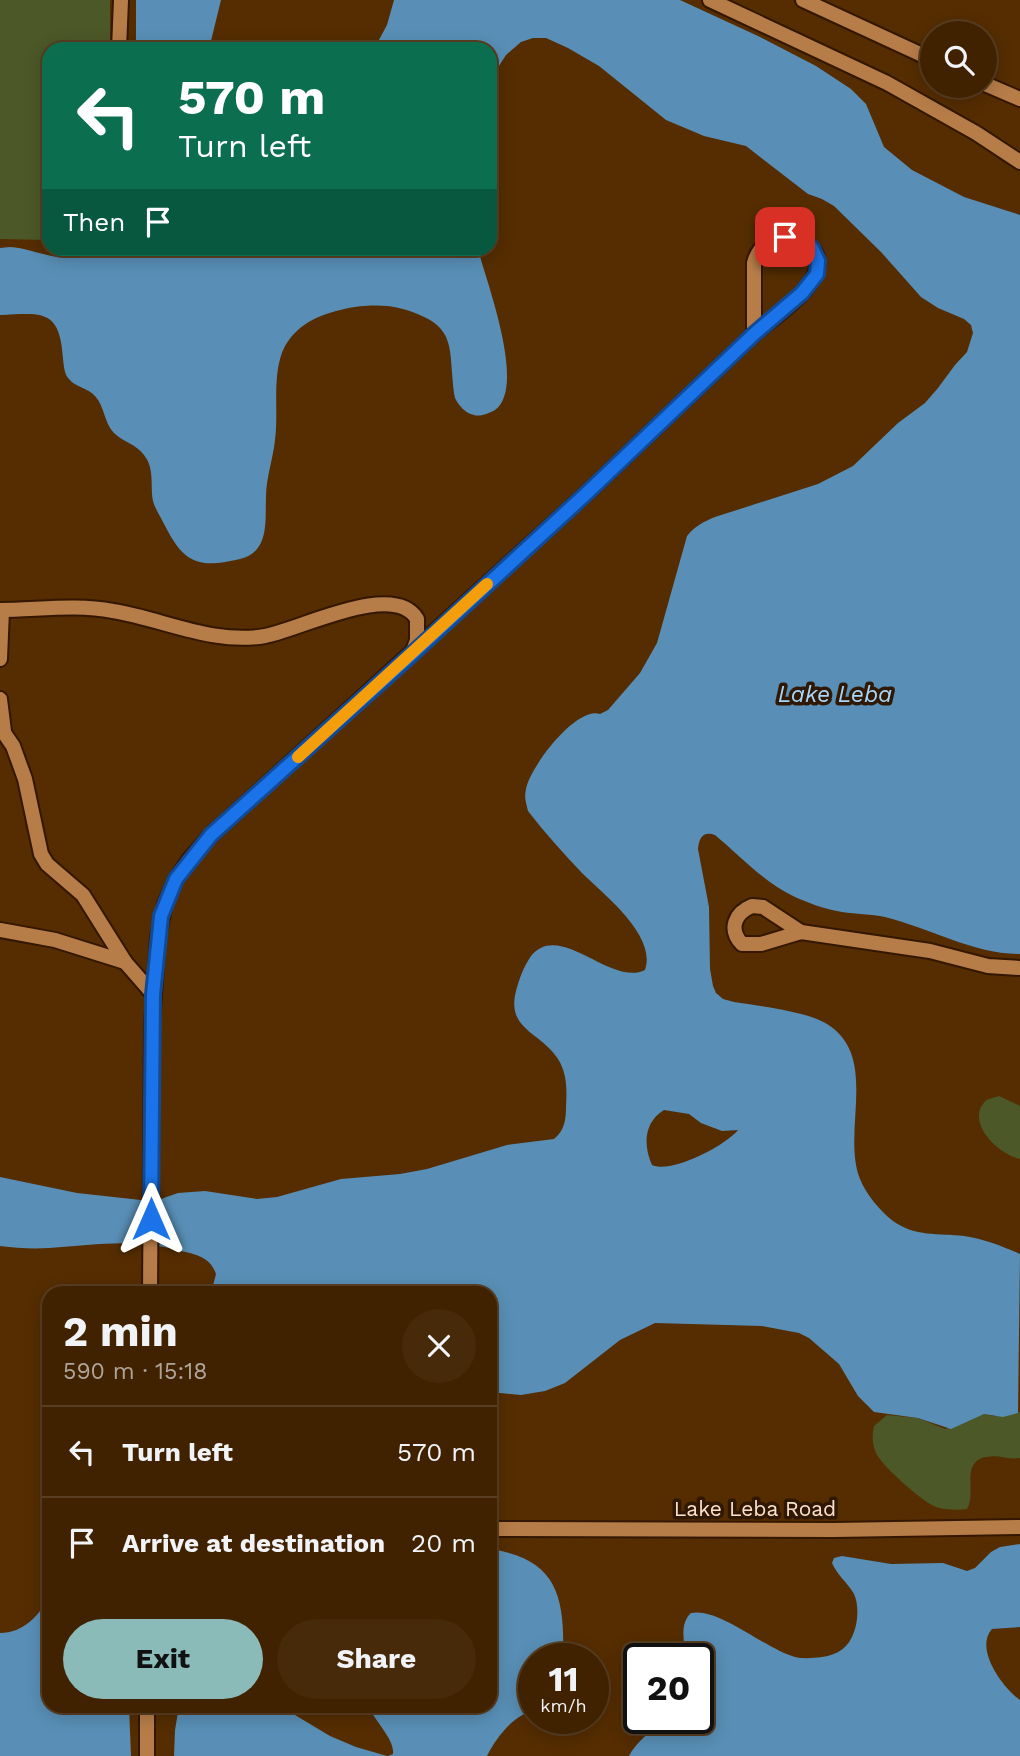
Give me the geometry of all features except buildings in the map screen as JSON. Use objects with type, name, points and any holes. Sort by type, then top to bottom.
[{"type":"street","points":[[119,42],[121,0]]},
{"type":"street","points":[[710,0],[887,83],[959,122],[1020,162]]},
{"type":"street","points":[[803,0],[920,54]]},
{"type":"street","points":[[997,88],[1020,99]]},
{"type":"street","points":[[150,1286],[153,995],[161,916],[173,886],[189,860],[217,830],[411,655],[754,334],[802,293],[817,274],[818,261],[804,241],[796,238],[775,239],[767,242],[757,254],[754,263],[754,334]]},
{"type":"street","points":[[0,659],[1,610],[111,610],[218,636],[247,638],[284,632],[344,611],[385,604],[408,609],[417,618],[417,640],[411,655]]},
{"type":"street","points":[[0,699],[2,729],[19,760],[25,779],[41,854],[47,863],[83,895],[125,962],[153,995]]},
{"type":"street","points":[[0,930],[55,940],[125,962]]},
{"type":"street","points":[[801,932],[930,951],[988,966],[1020,968]]},
{"type":"street","name":"Lake Leba Road","points":[[497,1529],[1020,1527]]},
{"type":"street","points":[[147,1713],[147,1756]]},
{"type":"green space","points":[[0,0],[110,0],[110,42],[42,42],[42,240],[0,239]]},
{"type":"green space","points":[[999,1096],[1020,1106],[1020,1159],[1005,1153],[991,1141],[981,1126],[981,1107],[986,1100]]},
{"type":"green space","points":[[1020,1412],[1020,1458],[990,1456],[978,1460],[971,1471],[971,1494],[967,1509],[939,1508],[924,1500],[886,1467],[874,1446],[874,1426],[887,1415],[918,1418],[945,1429],[984,1414],[993,1416]]},
{"type":"water","points":[[136,0],[221,0],[211,42],[136,42]]},
{"type":"water","name":"Lake Leba","points":[[394,0],[680,0],[816,66],[851,89],[866,104],[884,147],[912,170],[964,197],[1020,215],[1020,954],[985,950],[885,917],[842,912],[810,903],[771,883],[715,835],[702,836],[698,849],[709,907],[710,969],[716,993],[723,999],[734,1002],[818,1019],[843,1038],[852,1055],[856,1075],[855,1160],[860,1179],[874,1202],[893,1221],[910,1230],[971,1237],[1020,1254],[1018,1413],[1003,1417],[984,1414],[951,1429],[918,1418],[874,1412],[858,1396],[839,1364],[809,1338],[799,1333],[762,1326],[655,1323],[620,1340],[565,1383],[545,1391],[521,1395],[497,1393],[497,1286],[213,1286],[216,1274],[210,1263],[201,1257],[160,1246],[129,1243],[43,1248],[0,1246],[0,1177],[77,1193],[141,1200],[158,1200],[178,1193],[205,1191],[257,1199],[277,1197],[341,1179],[427,1169],[507,1145],[554,1139],[561,1132],[565,1120],[566,1082],[558,1059],[520,1023],[516,1014],[516,991],[526,964],[531,956],[543,947],[556,945],[617,970],[632,973],[645,970],[647,957],[636,929],[626,916],[575,865],[528,811],[525,795],[529,779],[545,753],[567,728],[590,714],[600,714],[608,710],[640,673],[657,643],[687,536],[715,517],[818,484],[853,466],[898,423],[925,403],[967,352],[973,333],[971,325],[964,319],[921,297],[881,252],[834,206],[808,194],[746,146],[704,136],[666,120],[599,66],[568,48],[546,38],[533,38],[521,42],[506,55],[497,69],[497,42],[378,42],[387,25]],"holes":[[[664,1110],[689,1114],[701,1123],[722,1131],[738,1130],[697,1157],[672,1166],[652,1165],[647,1150],[647,1134],[657,1115]]]},
{"type":"water","points":[[0,248],[26,249],[42,253],[42,256],[64,257],[480,256],[502,333],[507,380],[504,398],[495,410],[479,415],[468,413],[458,404],[448,341],[443,331],[422,316],[395,307],[370,306],[344,309],[313,319],[295,333],[285,346],[278,368],[275,440],[261,542],[257,550],[240,559],[202,563],[185,555],[171,537],[153,501],[151,471],[144,455],[114,433],[95,396],[67,377],[58,331],[53,323],[38,315],[0,315]]},
{"type":"water","points":[[1020,1544],[1020,1627],[992,1629],[987,1637],[986,1647],[999,1678],[1020,1700],[1020,1756],[629,1756],[647,1734],[714,1734],[714,1643],[684,1643],[685,1623],[691,1613],[715,1616],[795,1657],[828,1656],[838,1652],[849,1642],[857,1618],[854,1594],[834,1567],[834,1558],[842,1556],[891,1564],[943,1563],[967,1571],[975,1568],[1000,1547]]},
{"type":"water","points":[[497,1551],[513,1554],[544,1572],[553,1584],[559,1600],[563,1643],[518,1643],[518,1718],[506,1728],[487,1756],[388,1756],[393,1754],[391,1743],[373,1713],[497,1713]]},
{"type":"water","points":[[41,1609],[42,1713],[129,1713],[131,1756],[0,1756],[0,1633],[24,1626]]},
{"type":"water","points":[[178,1713],[292,1713],[330,1736],[387,1756],[174,1756]]},
{"type":"slow traffic","points":[[298,757],[487,584]]},
{"type":"route","points":[[151,1219],[153,995],[161,916],[176,879],[211,835],[411,655],[754,334],[802,293],[817,274],[818,261],[812,248],[804,241],[785,237]]}]
